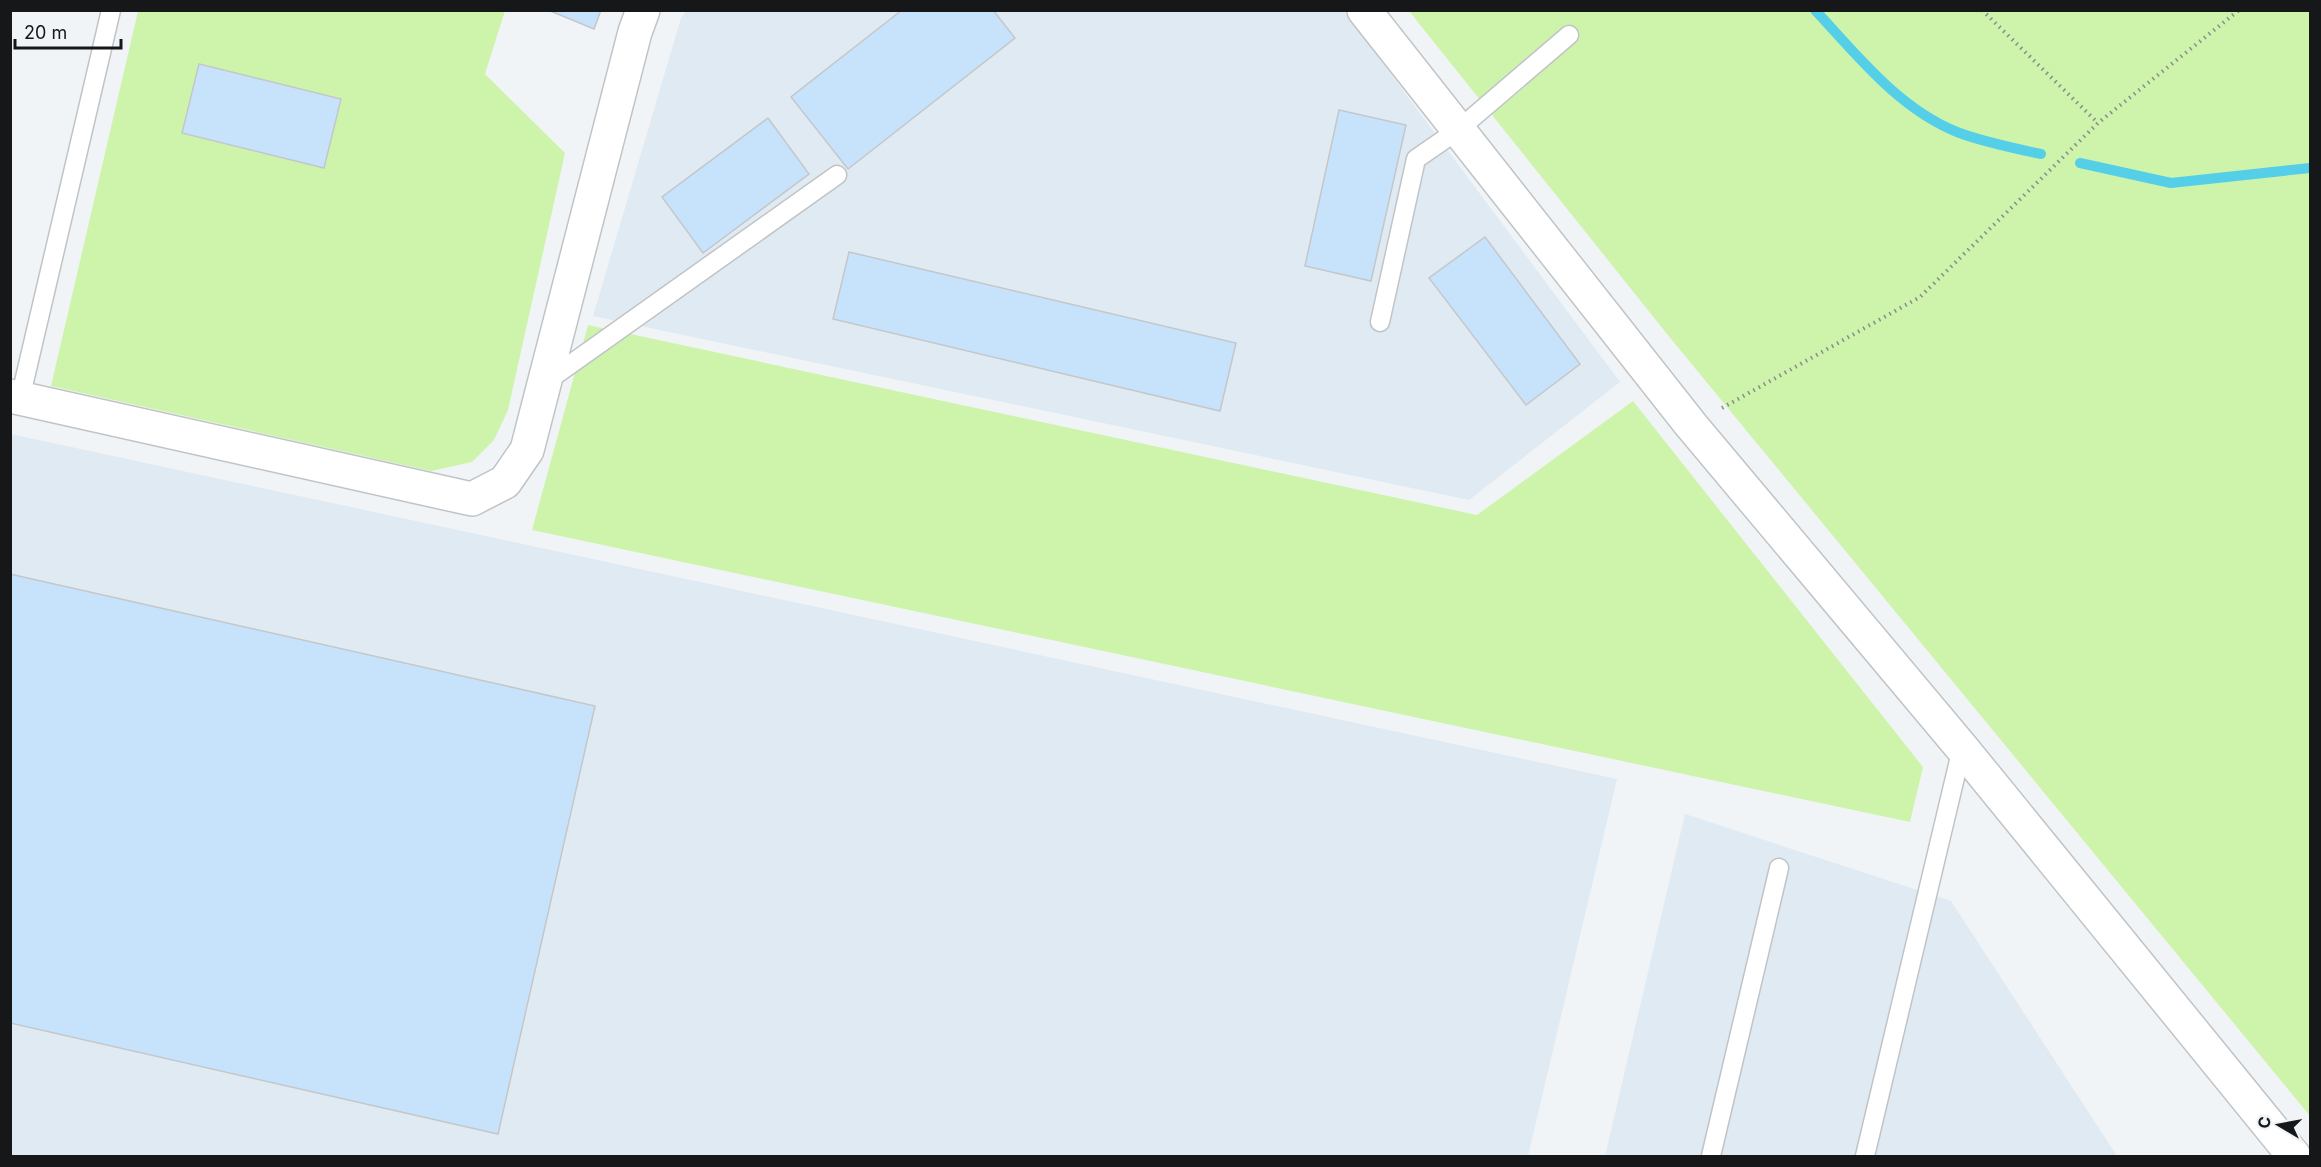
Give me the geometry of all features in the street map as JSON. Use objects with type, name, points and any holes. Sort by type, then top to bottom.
[{"type":"street","points":[[15,398],[472,500],[505,482],[527,450],[634,32],[643,10]]},
{"type":"street","points":[[1364,10],[1691,425],[1962,748],[2294,1156]]},
{"type":"lane","points":[[15,398],[111,10]]},
{"type":"lane","points":[[1380,322],[1416,159],[1458,130],[1569,35]]},
{"type":"lane","points":[[545,381],[837,175]]},
{"type":"lane","points":[[1865,1156],[1962,748]]},
{"type":"lane","points":[[1711,1156],[1779,868]]},
{"type":"path","points":[[1982,10],[2098,123]]},
{"type":"path","points":[[1691,425],[1920,297],[2098,123],[2239,10]]},
{"type":"shaded area","points":[[686,11],[1344,11],[1620,382],[1469,500],[593,316],[681,18]]},
{"type":"shaded area","points":[[11,434],[1617,779],[1528,1156],[11,1156]]},
{"type":"shaded area","points":[[1685,814],[1951,901],[2117,1156],[1605,1156]]},
{"type":"green space","points":[[138,11],[505,11],[485,74],[565,153],[508,410],[494,440],[472,462],[431,471],[51,386]]},
{"type":"green space","points":[[1409,11],[2310,11],[2310,1116],[1667,334]]},
{"type":"green space","points":[[588,325],[1477,515],[1633,401],[1923,767],[1910,822],[532,530]]},
{"type":"building","points":[[548,10],[601,10],[594,29]]},
{"type":"building","points":[[902,10],[993,10],[1015,38],[848,169],[791,97]]},
{"type":"building","points":[[902,10],[993,10],[1015,38],[848,169],[791,97]]},
{"type":"building","points":[[199,64],[341,99],[324,168],[182,133]]},
{"type":"building","points":[[1339,110],[1406,125],[1371,281],[1305,266]]},
{"type":"building","points":[[768,118],[809,174],[703,253],[662,197]]},
{"type":"building","points":[[1485,237],[1580,364],[1526,405],[1429,278]]},
{"type":"building","points":[[849,252],[1236,343],[1220,411],[833,319]]},
{"type":"building","points":[[10,574],[595,706],[498,1134],[10,1023]]},
{"type":"waterway","points":[[1815,10],[1897,95],[1936,122],[1967,136],[2041,154]]},
{"type":"waterway","points":[[2080,163],[2171,183],[2310,168]]}]
